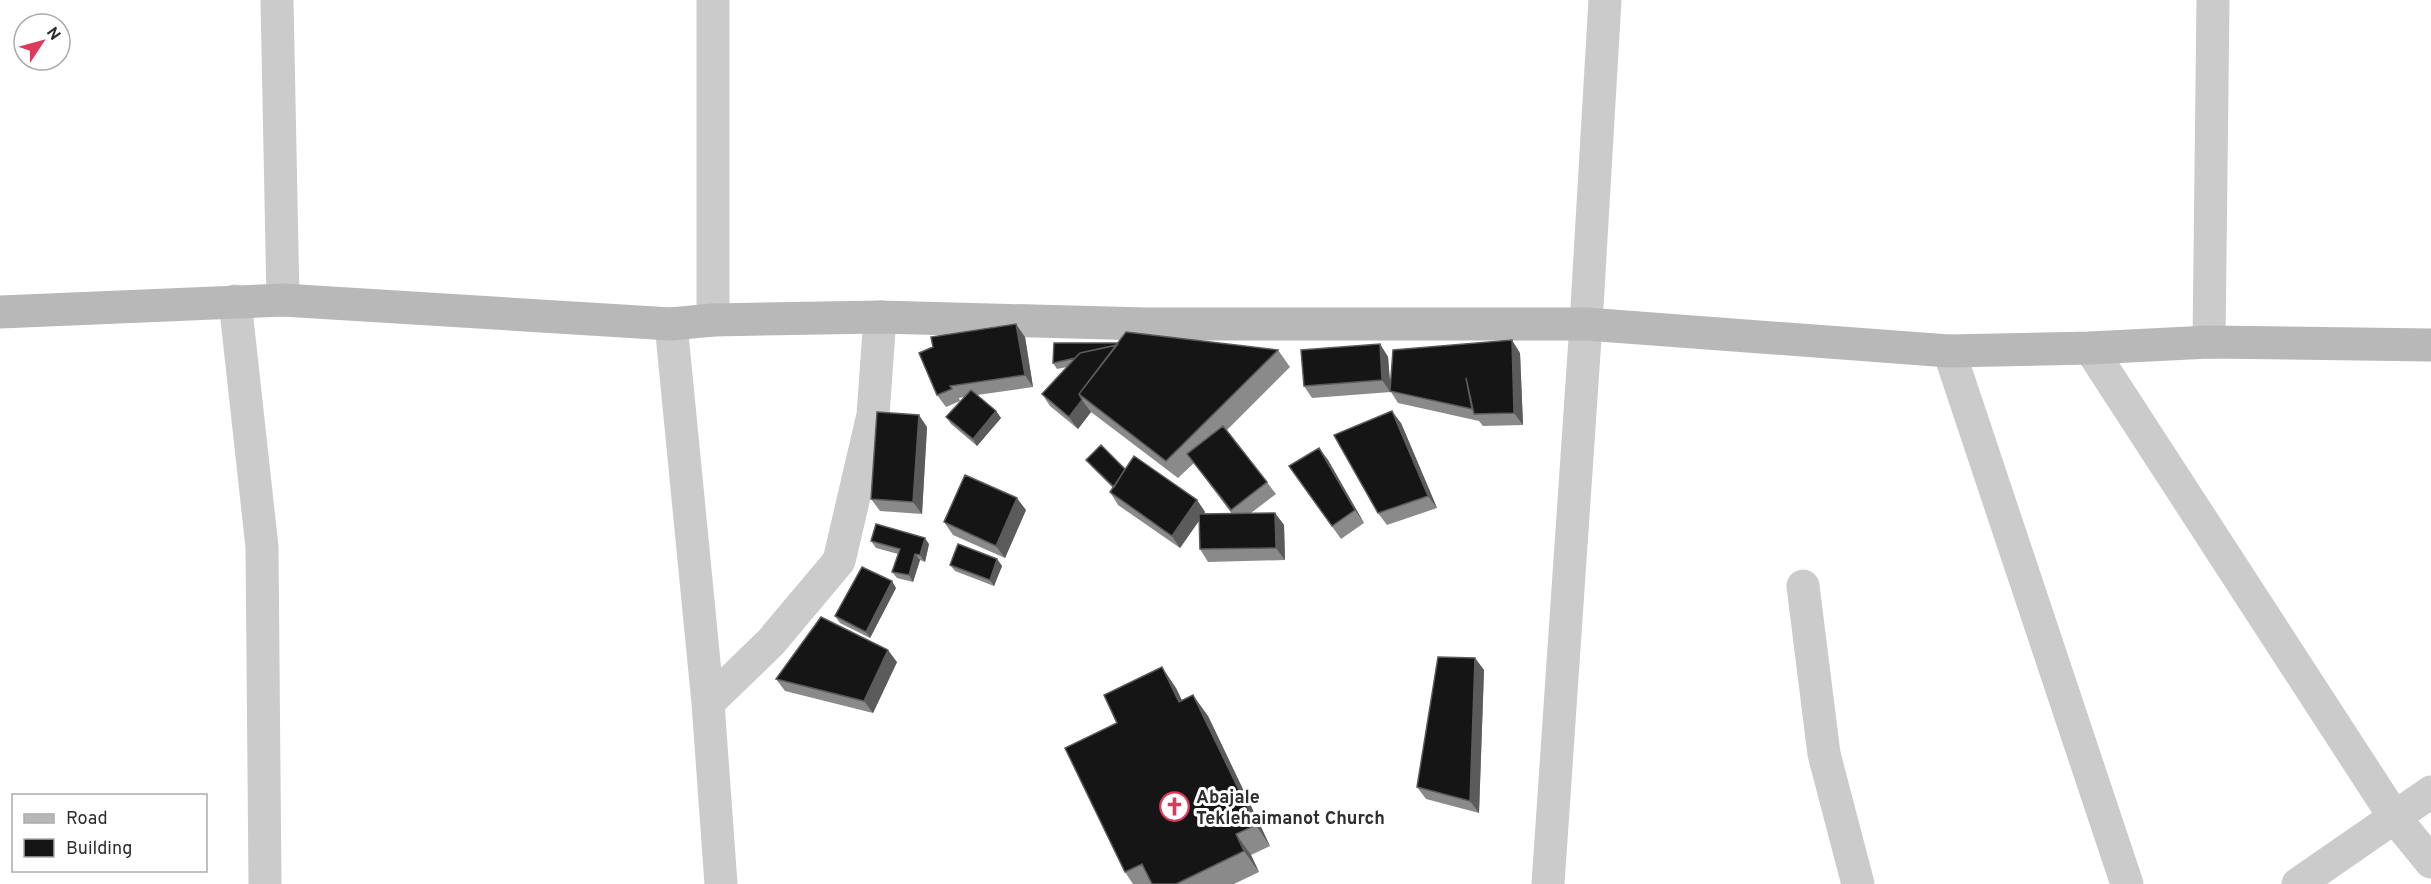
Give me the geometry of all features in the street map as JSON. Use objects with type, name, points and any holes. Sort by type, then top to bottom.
[{"type":"street","points":[[277,0],[283,300]]},
{"type":"street","points":[[712,0],[714,320]]},
{"type":"street","points":[[1548,884],[1586,324],[1605,0]]},
{"type":"street","points":[[2209,342],[2213,0]]},
{"type":"street","points":[[0,312],[283,300],[671,324],[714,320],[880,317],[1146,324],[1586,324],[1949,351],[2090,348],[2209,342],[2431,345]]},
{"type":"street","points":[[235,301],[262,547],[265,884]]},
{"type":"street","points":[[708,704],[771,642],[839,561],[873,415],[880,317]]},
{"type":"street","points":[[671,324],[708,704],[722,884]]},
{"type":"street","points":[[2090,348],[2395,818],[2431,862]]},
{"type":"street","points":[[1949,351],[2127,884]]},
{"type":"street","points":[[1803,586],[1824,754],[1858,884]]},
{"type":"street","points":[[2298,884],[2431,792]]},
{"type":"building","points":[[1016,324],[1025,375],[950,386],[952,389],[937,395],[919,353],[933,347],[931,337]]},
{"type":"building","points":[[1126,332],[1278,350],[1166,461],[1079,394]]},
{"type":"building","points":[[1512,340],[1514,413],[1474,414],[1466,378],[1472,409],[1390,391],[1393,350]]},
{"type":"building","points":[[1054,343],[1118,343],[1053,363]]},
{"type":"building","points":[[1380,344],[1382,380],[1304,386],[1301,350]]},
{"type":"building","points":[[1117,345],[1079,394],[1082,400],[1069,417],[1042,394],[1080,353]]},
{"type":"building","points":[[971,390],[996,411],[973,439],[946,417]]},
{"type":"building","points":[[1392,411],[1428,496],[1378,513],[1334,435]]},
{"type":"building","points":[[877,412],[919,415],[913,502],[871,499]]},
{"type":"building","points":[[1223,426],[1267,482],[1231,510],[1187,454]]},
{"type":"building","points":[[1101,445],[1125,469],[1114,487],[1086,460]]},
{"type":"building","points":[[1319,448],[1355,510],[1332,526],[1289,466]]},
{"type":"building","points":[[1134,456],[1197,500],[1172,536],[1110,492]]},
{"type":"building","points":[[965,475],[1017,498],[996,546],[944,522]]},
{"type":"building","points":[[1275,513],[1276,548],[1200,549],[1199,514]]},
{"type":"building","points":[[876,524],[925,538],[920,555],[915,554],[909,575],[892,572],[900,549],[871,541]]},
{"type":"building","points":[[958,544],[997,559],[990,580],[950,565]]},
{"type":"building","points":[[862,567],[892,581],[866,632],[835,616]]},
{"type":"building","points":[[821,617],[888,650],[864,701],[776,679]]},
{"type":"building","points":[[1438,657],[1475,658],[1470,801],[1417,787]]},
{"type":"building","name":"Abajale Teklehaimanot Church","points":[[1162,667],[1179,702],[1193,695],[1256,825],[1236,834],[1244,851],[1176,884],[1152,884],[1142,864],[1125,872],[1065,748],[1117,723],[1104,695]]},
{"type":"place","name":"Abajale Teklehaimanot Church","points":[[1175,807]]}]
